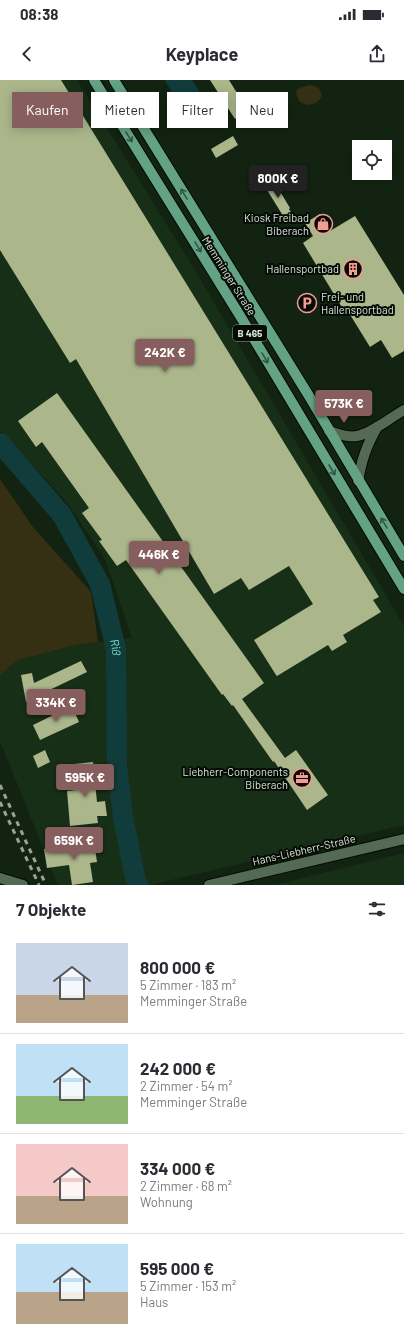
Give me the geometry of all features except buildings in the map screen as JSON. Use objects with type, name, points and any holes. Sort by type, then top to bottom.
[{"type":"main road","name":"Memminger Straße","points":[[94,80],[242,319],[404,589]]},
{"type":"main road","name":"Memminger Straße","points":[[114,80],[309,396],[358,481],[404,556]]},
{"type":"street","points":[[329,431],[344,436],[363,434],[404,410]]},
{"type":"street","points":[[358,481],[364,452],[368,442],[378,426]]},
{"type":"street","name":"Hans-Liebherr-Straße","points":[[209,885],[404,839]]},
{"type":"street","points":[[0,878],[23,885]]},
{"type":"shaded area","points":[[0,80],[77,80],[91,103],[91,128],[107,128],[193,267],[404,626],[404,825],[150,885],[58,885],[0,741],[0,675],[18,660],[76,645],[132,638],[105,559],[66,501],[0,430]]},
{"type":"shaded area","points":[[309,85],[318,87],[322,95],[316,103],[307,105],[299,101],[296,91]]},
{"type":"shaded area","points":[[0,479],[32,526],[91,592],[98,642],[76,645],[18,660],[0,675]]},
{"type":"shaded area","points":[[404,853],[404,885],[275,885]]},
{"type":"water","points":[[192,80],[200,92],[172,92],[165,81]]},
{"type":"waterway","name":"Riß","points":[[0,443],[62,515],[100,584],[116,649],[117,766],[123,817],[135,877],[138,885]]},
{"type":"railway","points":[[0,785],[46,885]]},
{"type":"railway","points":[[0,802],[39,885]]},
{"type":"place","name":"Kiosk Freibad Biberach","points":[[323,224]]},
{"type":"place","name":"Hallensportbad","points":[[353,269]]},
{"type":"place","name":"Frei- und Hallensportbad","points":[[307,303]]},
{"type":"place","name":"Liebherr-Components Biberach","points":[[302,778]]}]
